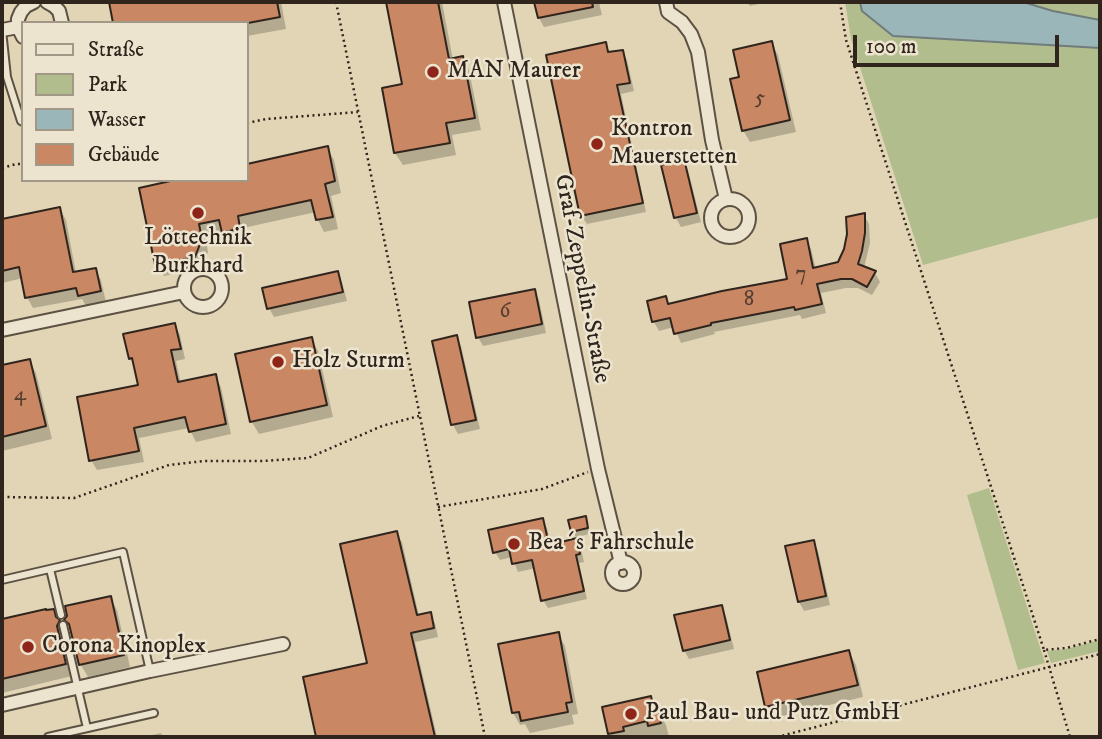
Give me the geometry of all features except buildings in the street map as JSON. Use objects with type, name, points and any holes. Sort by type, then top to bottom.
[{"type":"street","points":[[2,30],[20,32],[18,19],[21,12],[34,2]]},
{"type":"street","points":[[47,2],[59,11],[62,21]]},
{"type":"street","name":"Graf-Zeppelin-Straße","points":[[504,2],[598,469],[621,563]]},
{"type":"street","points":[[666,2],[668,12],[682,22],[691,34],[698,52],[712,140],[726,199]]},
{"type":"street","points":[[2,330],[184,292]]},
{"type":"street","points":[[2,705],[283,644]]},
{"type":"lane","points":[[2,30],[7,77],[21,121]]},
{"type":"lane","points":[[2,580],[123,552],[150,671]]},
{"type":"lane","points":[[50,569],[61,615]]},
{"type":"lane","points":[[63,625],[87,728]]},
{"type":"lane","points":[[48,737],[153,713]]},
{"type":"path","points":[[336,2],[485,737]]},
{"type":"path","points":[[840,2],[846,40],[1070,737]]},
{"type":"path","points":[[248,123],[358,112]]},
{"type":"path","points":[[2,168],[21,164]]},
{"type":"path","points":[[2,497],[74,498],[169,465],[204,461],[309,458],[382,426],[420,416]]},
{"type":"path","points":[[438,507],[542,489],[598,469]]},
{"type":"path","points":[[1044,650],[1066,648],[1100,639]]},
{"type":"path","points":[[777,737],[1100,654]]},
{"type":"green space","points":[[845,2],[860,2],[863,11],[893,36],[1100,48],[1100,217],[923,265],[851,39]]},
{"type":"green space","points":[[1023,2],[1100,2],[1100,20],[1053,11]]},
{"type":"green space","points":[[989,488],[1045,663],[1018,670],[967,495]]},
{"type":"green space","points":[[1100,640],[1100,651],[1051,663],[1047,651],[1066,649]]},
{"type":"water","points":[[860,2],[1023,2],[1100,20],[1100,48],[893,36],[862,11]]},
{"type":"place","name":"MAN Maurer","points":[[433,72]]},
{"type":"place","name":"Kontron Mauerstetten","points":[[597,144]]},
{"type":"place","name":"Löttechnik Burkhard","points":[[198,213]]},
{"type":"place","name":"Holz Sturm","points":[[278,362]]},
{"type":"place","name":"Bea´s Fahrschule","points":[[514,544]]},
{"type":"place","name":"Corona Kinoplex","points":[[28,647]]},
{"type":"place","name":"Paul Bau- und Putz GmbH","points":[[631,714]]}]
